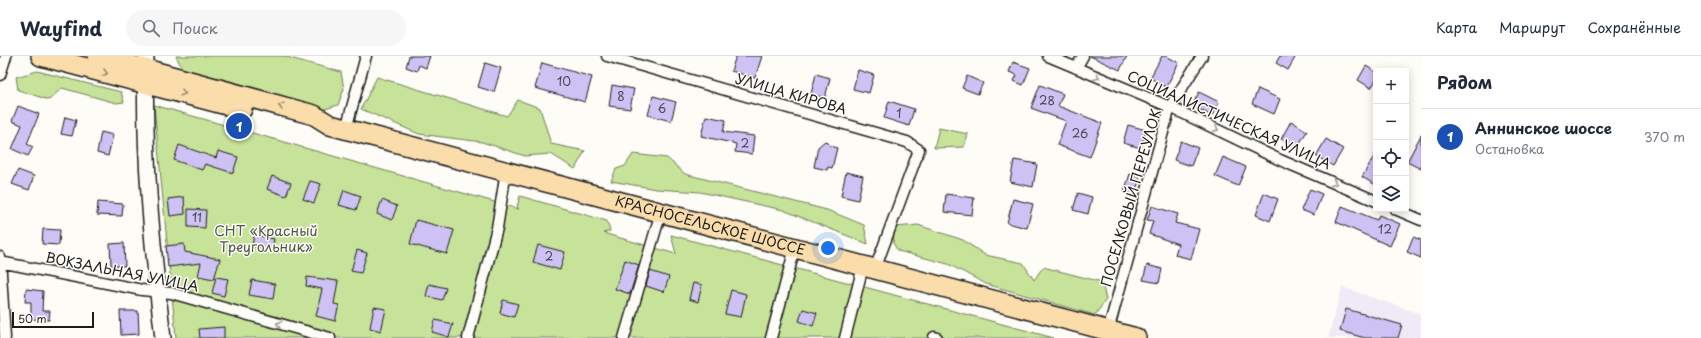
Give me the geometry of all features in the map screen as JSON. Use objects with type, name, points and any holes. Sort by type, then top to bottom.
[{"type":"highway","name":"КРАСНОСЕЛЬСКОЕ ШОССЕ","points":[[41,56],[145,69]]},
{"type":"highway","name":"КРАСНОСЕЛЬСКОЕ ШОССЕ","points":[[98,56],[314,115],[338,127],[1136,338]]},
{"type":"main road","points":[[145,69],[147,169],[163,338]]},
{"type":"street","points":[[0,75],[6,56]]},
{"type":"street","points":[[338,127],[366,56]]},
{"type":"street","name":"УЛИЦА КИРОВА","points":[[607,56],[907,142],[919,150],[869,267]]},
{"type":"street","name":"СОЦИАЛИСТИЧЕСКАЯ УЛИЦА","points":[[1048,56],[1170,107],[1280,160],[1373,200]]},
{"type":"street","points":[[1076,68],[1083,56]]},
{"type":"street","name":"ПОСЕЛКОВЫЙ ПЕРЕУЛОК","points":[[1108,330],[1170,107],[1202,56]]},
{"type":"street","points":[[468,338],[497,228],[506,171]]},
{"type":"street","points":[[624,338],[661,212]]},
{"type":"street","points":[[1402,212],[1421,220]]},
{"type":"street","points":[[771,338],[795,248]]},
{"type":"street","points":[[0,257],[5,338]]},
{"type":"street","name":"ВОКЗАЛЬНАЯ УЛИЦА","points":[[0,262],[142,290],[170,293],[330,338]]},
{"type":"street","points":[[845,338],[869,267]]},
{"type":"shaded area","points":[[1342,287],[1421,314],[1421,338],[1328,338]]},
{"type":"green space","points":[[176,56],[283,56],[341,72],[344,89],[338,105],[322,110],[184,72]]},
{"type":"green space","points":[[37,71],[121,92],[124,102],[116,103],[62,88],[49,100],[18,90],[16,77]]},
{"type":"green space","points":[[377,77],[507,116],[518,100],[540,108],[551,144],[585,151],[575,169],[551,154],[525,156],[482,142],[419,134],[361,109]]},
{"type":"green space","name":"СНТ «Красный Треугольник»","points":[[154,105],[519,209],[517,207],[520,196],[607,221],[610,231],[603,233],[676,254],[671,235],[1054,338],[176,338]]},
{"type":"green space","points":[[939,128],[968,134],[964,147],[934,148]]},
{"type":"green space","points":[[633,154],[667,158],[685,174],[827,210],[864,225],[868,244],[783,210],[700,192],[656,189],[611,181],[616,169],[625,166]]},
{"type":"green space","points":[[918,225],[963,240],[985,255],[1023,263],[1034,280],[1043,267],[1102,282],[1106,300],[1095,315],[986,284],[948,264],[898,251],[893,243],[895,227]]},
{"type":"building","points":[[409,56],[430,56],[426,68],[419,65],[417,71],[406,67]]},
{"type":"building","points":[[736,56],[762,56],[755,78],[731,71]]},
{"type":"building","points":[[1090,56],[1127,56],[1120,70]]},
{"type":"building","points":[[1162,56],[1166,56],[1179,63],[1166,87],[1150,78]]},
{"type":"building","points":[[1280,56],[1296,56],[1288,70],[1276,63]]},
{"type":"building","points":[[1013,62],[1030,68],[1023,85],[1014,81],[1017,75],[1009,72]]},
{"type":"building","points":[[485,63],[501,68],[494,92],[478,87]]},
{"type":"building","points":[[542,63],[592,77],[585,102],[535,88]]},
{"type":"building","points":[[1366,66],[1373,70],[1373,85],[1371,88],[1358,80]]},
{"type":"building","points":[[858,70],[874,75],[869,93],[853,89]]},
{"type":"building","points":[[816,74],[830,78],[825,98],[811,94]]},
{"type":"building","points":[[967,76],[983,83],[978,94],[962,88]]},
{"type":"building","points":[[612,85],[634,89],[630,109],[609,106]]},
{"type":"building","points":[[1040,85],[1063,94],[1058,106],[1102,123],[1090,157],[1057,145],[1066,121],[1031,108]]},
{"type":"building","points":[[1258,89],[1280,99],[1274,114],[1252,104]]},
{"type":"building","points":[[1199,92],[1219,102],[1212,116],[1192,106]]},
{"type":"building","points":[[653,96],[676,102],[671,121],[648,115]]},
{"type":"building","points":[[889,101],[914,109],[909,126],[884,118]]},
{"type":"building","points":[[18,106],[39,114],[27,144],[33,147],[28,156],[12,149],[22,125],[12,121]]},
{"type":"building","points":[[706,116],[726,120],[723,132],[754,136],[752,154],[735,152],[736,144],[701,136]]},
{"type":"building","points":[[65,117],[76,120],[72,136],[61,134]]},
{"type":"building","points":[[1291,121],[1307,131],[1297,148],[1281,139]]},
{"type":"building","points":[[1128,125],[1146,130],[1141,148],[1123,143]]},
{"type":"building","points":[[101,132],[113,135],[108,156],[97,153]]},
{"type":"building","points":[[1421,135],[1421,169],[1409,163],[1409,158]]},
{"type":"building","points":[[1326,139],[1343,149],[1333,166],[1316,156]]},
{"type":"building","points":[[825,141],[829,145],[837,148],[832,168],[828,167],[827,170],[814,167],[818,147]]},
{"type":"building","points":[[1181,141],[1198,148],[1191,166],[1174,160]]},
{"type":"building","points":[[179,145],[216,158],[218,151],[238,157],[233,173],[205,164],[202,170],[174,160]]},
{"type":"building","points":[[1223,157],[1246,167],[1238,186],[1215,176]]},
{"type":"building","points":[[1373,158],[1373,183],[1362,177]]},
{"type":"building","points":[[1014,160],[1037,164],[1033,187],[1010,182]]},
{"type":"building","points":[[18,170],[34,176],[29,190],[12,184]]},
{"type":"building","points":[[846,172],[863,176],[858,200],[841,196]]},
{"type":"building","points":[[1130,174],[1140,178],[1134,196],[1124,192]]},
{"type":"building","points":[[272,176],[291,183],[286,196],[267,189]]},
{"type":"building","points":[[310,181],[321,184],[314,203],[303,199]]},
{"type":"building","points":[[1310,189],[1322,194],[1314,215],[1301,210]]},
{"type":"building","points":[[344,190],[361,196],[356,210],[339,205]]},
{"type":"building","points":[[1078,193],[1092,197],[1088,214],[1073,210]]},
{"type":"building","points":[[1264,193],[1278,199],[1270,221],[1256,215]]},
{"type":"building","points":[[946,194],[974,198],[972,215],[944,212]]},
{"type":"building","points":[[184,197],[185,214],[170,216],[168,199]]},
{"type":"building","points":[[1013,199],[1033,204],[1027,228],[1007,223]]},
{"type":"building","points":[[382,200],[397,206],[392,220],[377,214]]},
{"type":"building","points":[[98,202],[123,204],[122,216],[97,215]]},
{"type":"building","points":[[1152,206],[1178,214],[1175,223],[1199,229],[1191,259],[1175,255],[1178,244],[1149,234],[1153,221],[1147,220]]},
{"type":"building","points":[[1342,206],[1377,220],[1379,215],[1400,224],[1390,246],[1336,222]]},
{"type":"building","points":[[188,209],[206,210],[205,228],[188,227]]},
{"type":"building","points":[[416,220],[454,230],[447,254],[410,244]]},
{"type":"building","points":[[43,229],[60,230],[59,245],[42,244]]},
{"type":"building","points":[[254,235],[274,239],[272,250],[252,246]]},
{"type":"building","points":[[1413,237],[1421,240],[1421,258],[1407,252]]},
{"type":"building","points":[[124,243],[125,266],[111,266],[110,244]]},
{"type":"building","points":[[184,244],[185,252],[220,259],[214,279],[198,276],[201,263],[168,267],[166,246]]},
{"type":"building","points":[[538,245],[565,252],[560,270],[533,262]]},
{"type":"building","points":[[357,250],[367,253],[361,273],[351,271]]},
{"type":"building","points":[[625,260],[639,265],[630,294],[615,289]]},
{"type":"building","points":[[1147,265],[1162,269],[1159,283],[1143,280]]},
{"type":"building","points":[[650,271],[669,277],[664,292],[646,286]]},
{"type":"building","points":[[216,277],[228,279],[224,296],[212,293]]},
{"type":"building","points":[[307,277],[338,281],[334,304],[339,305],[335,321],[316,316],[322,289],[306,286]]},
{"type":"building","points":[[252,280],[275,284],[273,299],[249,295]]},
{"type":"building","points":[[693,283],[702,285],[698,302],[689,299]]},
{"type":"building","points":[[429,284],[446,288],[442,300],[426,296]]},
{"type":"building","points":[[26,289],[43,291],[42,311],[50,311],[49,320],[31,319],[31,302],[25,302]]},
{"type":"building","points":[[731,290],[746,294],[741,317],[725,314]]},
{"type":"building","points":[[503,300],[518,304],[514,317],[500,313]]},
{"type":"building","points":[[374,307],[386,309],[381,331],[370,328]]},
{"type":"building","points":[[803,309],[817,313],[813,326],[799,321]]},
{"type":"building","points":[[1346,309],[1402,325],[1398,338],[1365,338],[1340,331]]},
{"type":"building","points":[[120,311],[138,311],[139,334],[121,335]]},
{"type":"building","points":[[435,320],[453,324],[449,337],[432,332]]},
{"type":"building","points":[[224,327],[224,338],[200,338],[199,329]]},
{"type":"place","name":"Аннинское шоссе","points":[[239,126]]}]
